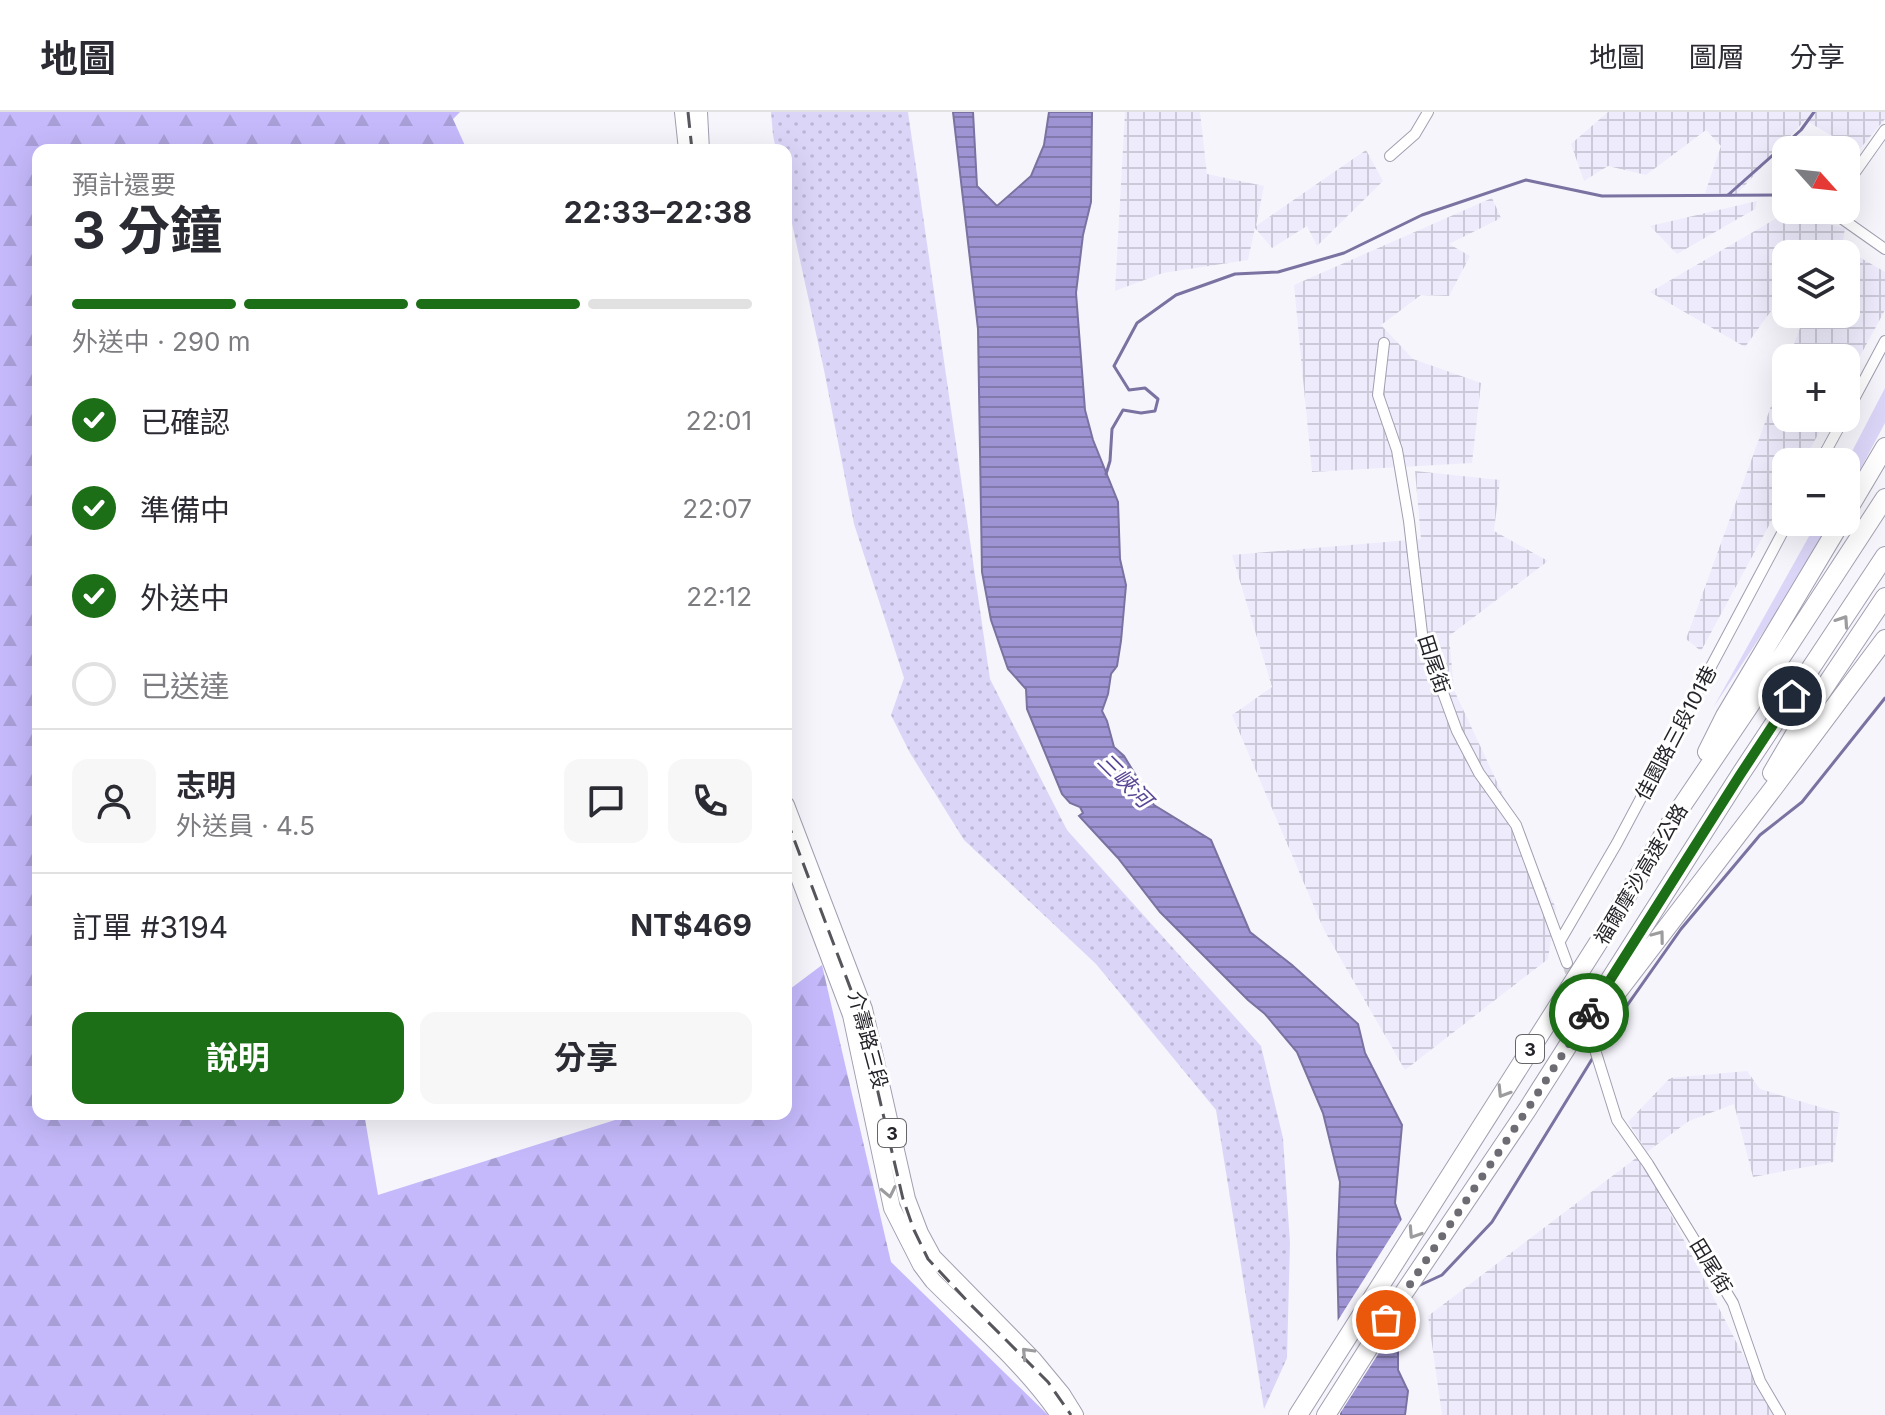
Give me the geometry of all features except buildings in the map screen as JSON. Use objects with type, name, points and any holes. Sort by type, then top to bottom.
[{"type":"highway","points":[[1860,489],[1885,447]]},
{"type":"highway","name":"福爾摩沙高速公路","points":[[1298,1415],[1457,1168],[1673,819],[1885,498]]},
{"type":"highway","points":[[1673,819],[1725,716],[1833,536]]},
{"type":"highway","name":"福爾摩沙高速公路","points":[[1326,1415],[1885,556]]},
{"type":"highway","points":[[1715,863],[1806,715],[1885,597]]},
{"type":"highway","points":[[1527,1110],[1885,639]]},
{"type":"main road","points":[[683,112],[686,144]]},
{"type":"main road","points":[[699,112],[701,144]]},
{"type":"main road","name":"介壽路三段","points":[[792,821],[864,1009],[907,1199],[920,1233],[933,1257],[1033,1359],[1075,1415]]},
{"type":"main road","name":"介壽路三段","points":[[792,859],[851,1015],[892,1208],[912,1250],[933,1281],[1028,1375],[1059,1415]]},
{"type":"street","points":[[1390,156],[1415,134],[1428,112]]},
{"type":"street","points":[[1860,165],[1885,130]]},
{"type":"street","points":[[1850,224],[1885,249]]},
{"type":"street","points":[[1860,388],[1885,341]]},
{"type":"street","name":"田尾街","points":[[1384,343],[1378,395],[1397,450],[1423,642],[1441,682],[1457,731],[1479,773],[1516,825],[1567,963]]},
{"type":"street","name":"佳園路三段101巷","points":[[1560,941],[1617,843],[1781,536]]},
{"type":"street","name":"田尾街","points":[[1591,1037],[1617,1120],[1648,1164],[1733,1303],[1760,1381],[1780,1415]]},
{"type":"shaded area","points":[[771,112],[908,112],[990,679],[1067,830],[1261,1046],[1283,1138],[1290,1243],[1287,1358],[1264,1409],[1216,1110],[1096,964],[964,840],[910,753],[891,715],[904,678],[854,524],[792,223],[792,144],[775,144]]},
{"type":"shaded area","points":[[1125,112],[1200,112],[1207,174],[1264,186],[1256,226],[1366,150],[1383,181],[1317,246],[1307,226],[1272,248],[1255,228],[1248,260],[1163,273],[1115,291]]},
{"type":"shaded area","points":[[1608,112],[1885,112],[1885,119],[1860,149],[1860,136],[1832,136],[1805,120],[1790,136],[1772,136],[1772,156],[1737,194],[1705,193],[1721,146],[1706,130],[1646,175],[1608,166],[1584,181],[1571,144]]},
{"type":"shaded area","points":[[1492,198],[1501,218],[1449,244],[1470,256],[1449,296],[1421,295],[1381,325],[1413,359],[1481,383],[1472,463],[1312,472],[1294,285]]},
{"type":"shaded area","points":[[1757,201],[1755,209],[1677,254],[1650,226]]},
{"type":"shaded area","points":[[1772,221],[1772,224],[1828,224],[1845,228],[1843,240],[1772,240],[1772,310],[1745,347],[1650,292]]},
{"type":"shaded area","points":[[1860,257],[1885,272],[1885,310],[1860,356],[1860,344],[1794,344],[1800,328],[1860,328]]},
{"type":"shaded area","points":[[1885,388],[1885,423],[1860,470],[1860,448],[1854,448]]},
{"type":"shaded area","points":[[1772,403],[1772,432],[1819,432],[1811,448],[1772,448],[1772,520],[1701,651],[1686,639]]},
{"type":"shaded area","points":[[1415,471],[1500,480],[1494,531],[1548,561],[1449,636],[1454,690],[1556,908],[1548,959],[1405,1070],[1324,930],[1232,715],[1272,687],[1232,555],[1421,539]]},
{"type":"shaded area","points":[[1809,536],[1823,536],[1803,572],[1713,708]]},
{"type":"shaded area","points":[[1747,1071],[1760,1089],[1840,1113],[1833,1162],[1753,1177],[1734,1104],[1689,1121],[1647,1152],[1628,1122],[1670,1078]]},
{"type":"shaded area","points":[[1640,1155],[1774,1415],[1442,1415],[1428,1316]]},
{"type":"green space","points":[[0,112],[460,112],[453,119],[464,144],[32,144],[32,1120],[365,1120],[378,1195],[615,1120],[792,1120],[792,988],[822,965],[891,1262],[1048,1415],[0,1415]]},
{"type":"water","name":"三峽河","points":[[953,112],[973,112],[977,186],[997,206],[1031,176],[1044,145],[1049,112],[1092,112],[1091,202],[1083,235],[1076,293],[1085,410],[1093,440],[1118,502],[1120,559],[1126,585],[1117,666],[1111,674],[1102,711],[1114,747],[1124,756],[1154,805],[1211,840],[1250,932],[1358,1024],[1365,1053],[1402,1125],[1395,1203],[1402,1223],[1393,1234],[1398,1301],[1398,1370],[1408,1391],[1405,1415],[1341,1415],[1337,1255],[1340,1182],[1323,1113],[1297,1052],[1265,1014],[1160,912],[1118,858],[1079,816],[1083,813],[1080,807],[1070,803],[1062,794],[1027,709],[1026,689],[1008,669],[991,620],[982,572],[978,329]]},
{"type":"pier","points":[[1404,1216],[1406,1224],[1397,1235],[1402,1317],[1337,1415],[1335,1325]]},
{"type":"waterway","points":[[1728,195],[1801,130],[1814,112]]},
{"type":"waterway","points":[[1106,474],[1112,429],[1123,410],[1141,413],[1155,411],[1158,399],[1145,388],[1129,390],[1114,366],[1137,323],[1176,295],[1235,274],[1278,272],[1344,253],[1422,215],[1526,180],[1602,196],[1772,195]]},
{"type":"waterway","points":[[1598,1050],[1681,929],[1760,835],[1802,802],[1885,698]]},
{"type":"waterway","points":[[1416,1287],[1442,1275],[1492,1222],[1594,1056]]},
{"type":"tunnel","points":[[1567,963],[1591,1037]]},
{"type":"railway","points":[[688,112],[691,144]]},
{"type":"railway","points":[[792,834],[859,1011],[903,1199],[914,1230],[928,1259],[1048,1382],[1071,1415]]},
{"type":"way so far","points":[[1386,1320],[1589,1013]]},
{"type":"route","points":[[1589,1013],[1792,696]]}]
